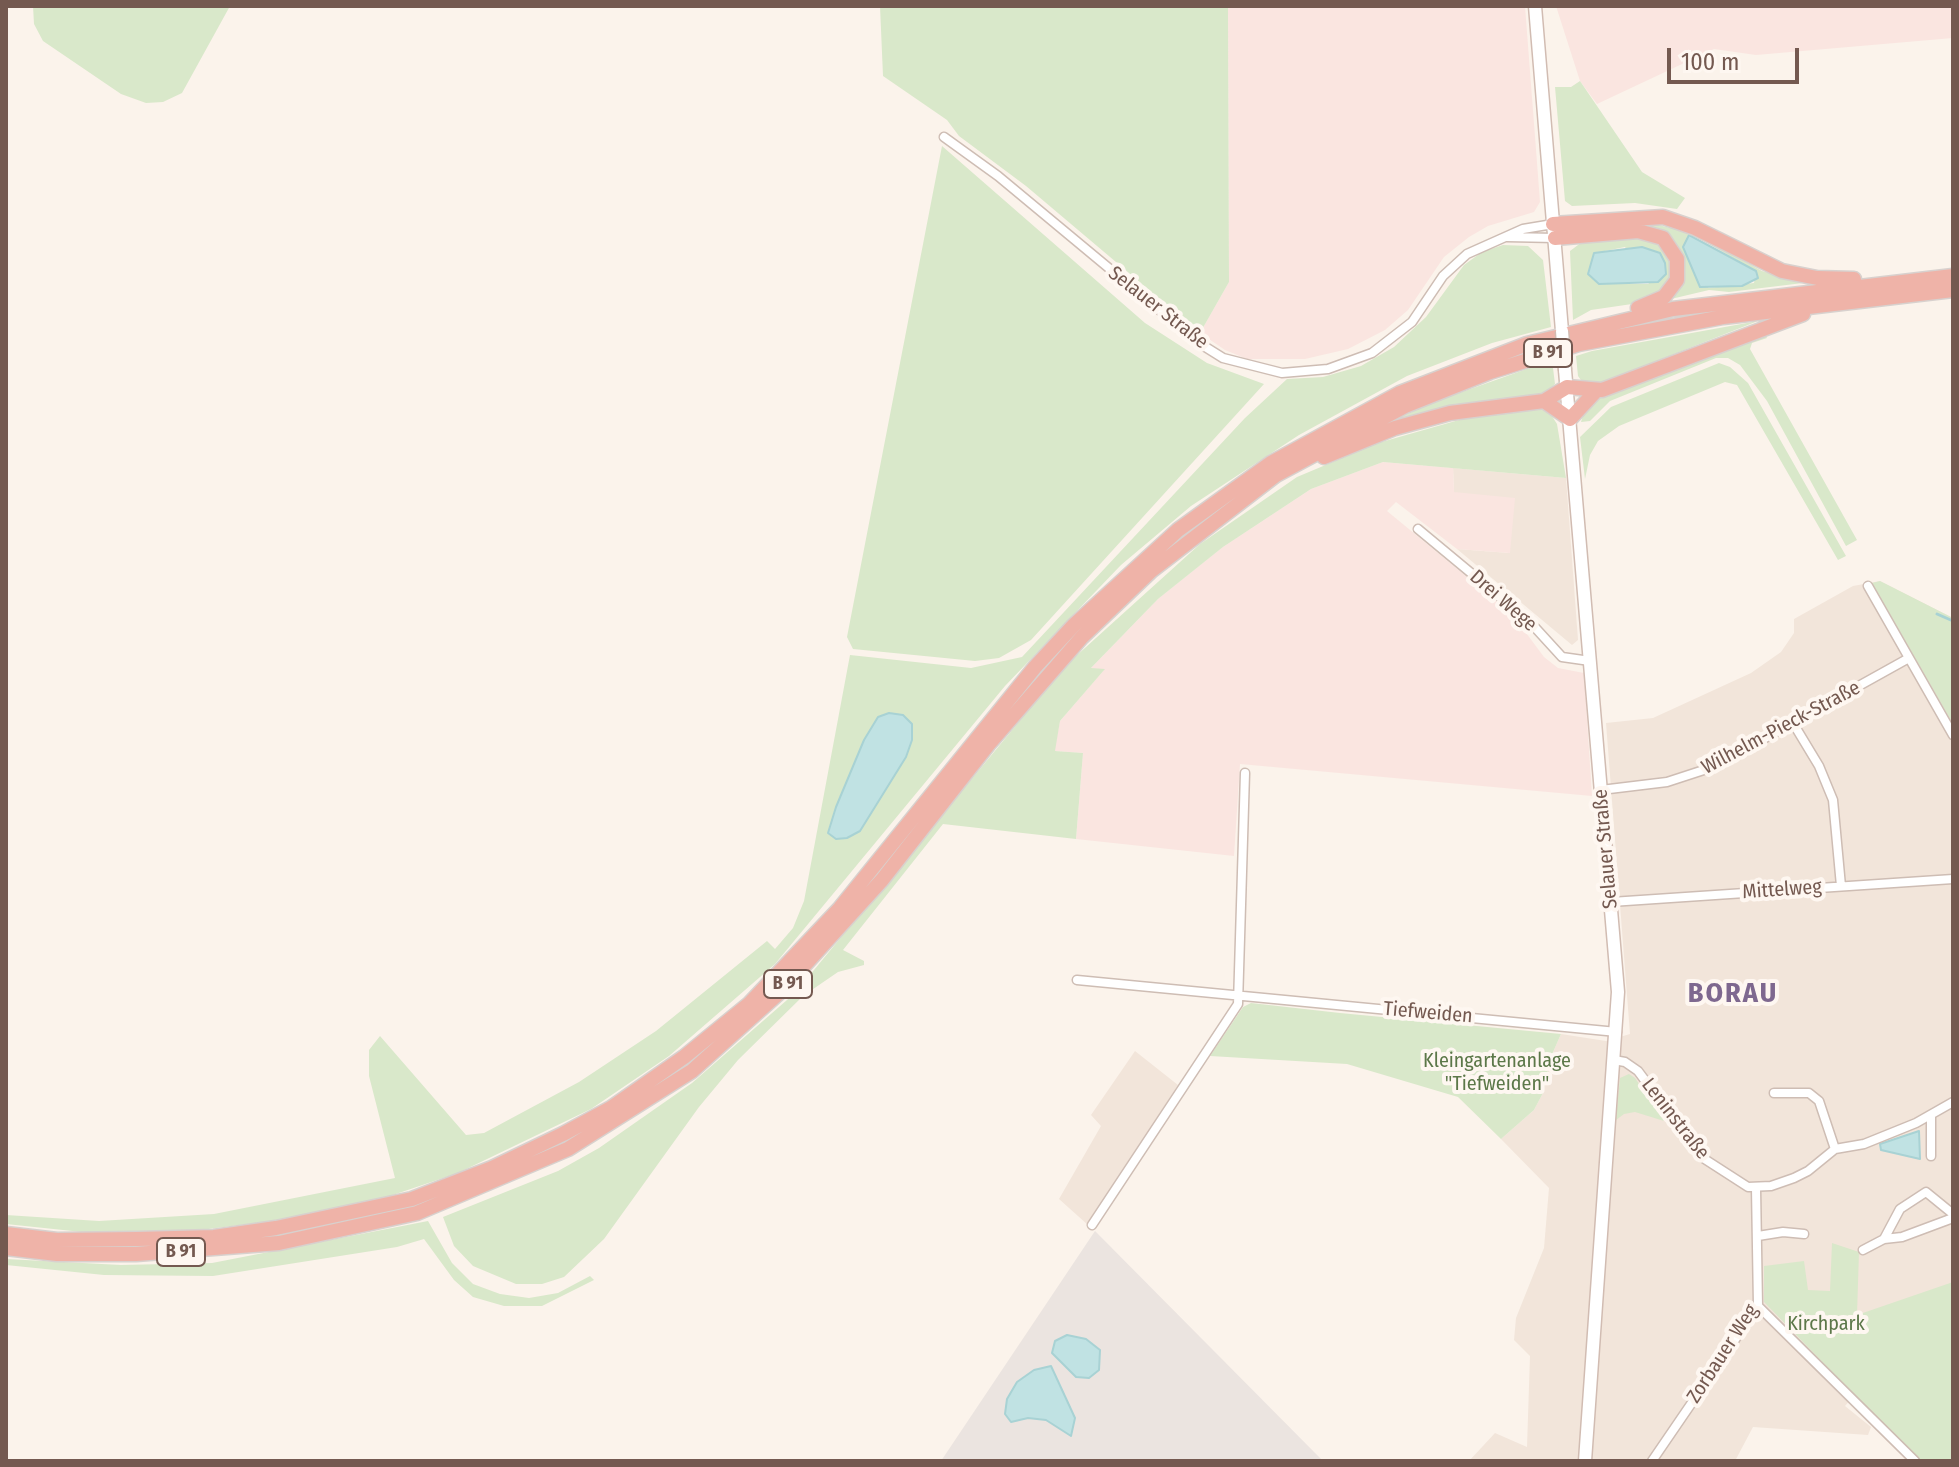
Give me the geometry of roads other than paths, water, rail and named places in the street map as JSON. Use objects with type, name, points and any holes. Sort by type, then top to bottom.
[{"type":"highway","points":[[1554,231],[1663,217],[1695,228],[1782,271],[1817,278],[1865,278],[1885,282]]},
{"type":"highway","points":[[1554,231],[1638,231],[1658,235],[1672,247],[1678,273],[1669,292],[1658,301],[1617,314],[1606,323]]},
{"type":"highway","name":"B 91","points":[[6,1234],[57,1240],[214,1237],[351,1214],[412,1199],[492,1168],[611,1108],[684,1057],[749,1004],[840,908],[1035,667],[1105,594],[1178,530],[1271,463],[1400,393],[1485,358],[1606,323],[1698,305],[1953,276]]},
{"type":"highway","name":"B 91","points":[[6,1248],[57,1254],[216,1250],[354,1229],[417,1213],[499,1181],[568,1149],[618,1121],[692,1071],[780,992],[861,904],[988,745],[1082,637],[1151,571],[1276,475],[1405,406],[1531,358],[1668,325],[1953,290]]},
{"type":"highway","points":[[1544,401],[1570,419],[1596,391],[1772,323],[1844,302]]},
{"type":"highway","points":[[1276,475],[1291,475],[1369,438],[1424,420],[1484,407],[1544,401],[1567,387],[1596,391]]},
{"type":"main road","name":"Selauer Straße","points":[[1535,6],[1617,976],[1617,1032],[1585,1461]]},
{"type":"street","name":"Selauer Straße","points":[[944,137],[998,176],[1199,343],[1223,358],[1268,371],[1300,373],[1328,369],[1372,353],[1412,322],[1457,262],[1477,247],[1523,229],[1554,231]]},
{"type":"street","name":"Selauer Straße","points":[[1506,237],[1554,231]]},
{"type":"street","name":"Drei Wege","points":[[1418,529],[1530,622],[1559,654],[1571,660],[1590,661]]},
{"type":"street","points":[[1868,586],[1953,735]]},
{"type":"street","name":"Wilhelm-Pieck-Straße","points":[[1601,790],[1667,782],[1725,762],[1909,658]]},
{"type":"street","points":[[1793,723],[1819,766],[1833,800],[1841,886]]},
{"type":"street","points":[[1092,1225],[1238,1004],[1245,773]]},
{"type":"street","name":"Mittelweg","points":[[1611,902],[1953,879]]},
{"type":"street","name":"Tiefweiden","points":[[1077,980],[1437,1012],[1617,1032]]},
{"type":"street","name":"Leninstraße","points":[[1614,1060],[1625,1062],[1638,1071],[1703,1158],[1740,1184],[1756,1188]]},
{"type":"street","points":[[1774,1093],[1809,1093],[1819,1101],[1835,1149]]},
{"type":"street","points":[[1756,1188],[1808,1171],[1835,1149],[1864,1144],[1931,1116],[1953,1102]]},
{"type":"street","points":[[1931,1116],[1931,1156]]},
{"type":"street","name":"Zorbauer Weg","points":[[1652,1461],[1758,1306],[1756,1188]]},
{"type":"street","points":[[1863,1250],[1884,1239],[1902,1237],[1953,1216],[1926,1192],[1900,1209],[1884,1239]]},
{"type":"street","points":[[1758,1236],[1783,1232],[1804,1234]]},
{"type":"street","points":[[1758,1306],[1915,1461]]},
{"type":"water","points":[[1689,235],[1756,271],[1758,278],[1742,286],[1700,287],[1683,247]]},
{"type":"water","points":[[1642,247],[1660,253],[1665,263],[1666,274],[1658,282],[1599,284],[1588,274],[1594,253]]},
{"type":"water","points":[[889,713],[903,715],[912,724],[912,740],[906,757],[860,831],[847,838],[836,839],[828,833],[864,740],[878,717]]},
{"type":"water","points":[[1919,1131],[1920,1159],[1881,1150],[1880,1144]]},
{"type":"water","points":[[1067,1335],[1086,1339],[1100,1350],[1099,1370],[1089,1378],[1076,1377],[1052,1353],[1055,1341]]},
{"type":"water","points":[[1051,1366],[1075,1418],[1071,1436],[1046,1420],[1028,1418],[1011,1422],[1005,1414],[1007,1399],[1017,1382],[1034,1370]]},
{"type":"waterway","points":[[1937,614],[1953,621]]},
{"type":"district","name":"BORAU","points":[[1733,994]]},
{"type":"park label","name":"Kleingartenanlage \"Tiefweiden\"","points":[[1497,1072]]},
{"type":"park label","name":"Kirchpark","points":[[1826,1324]]}]
